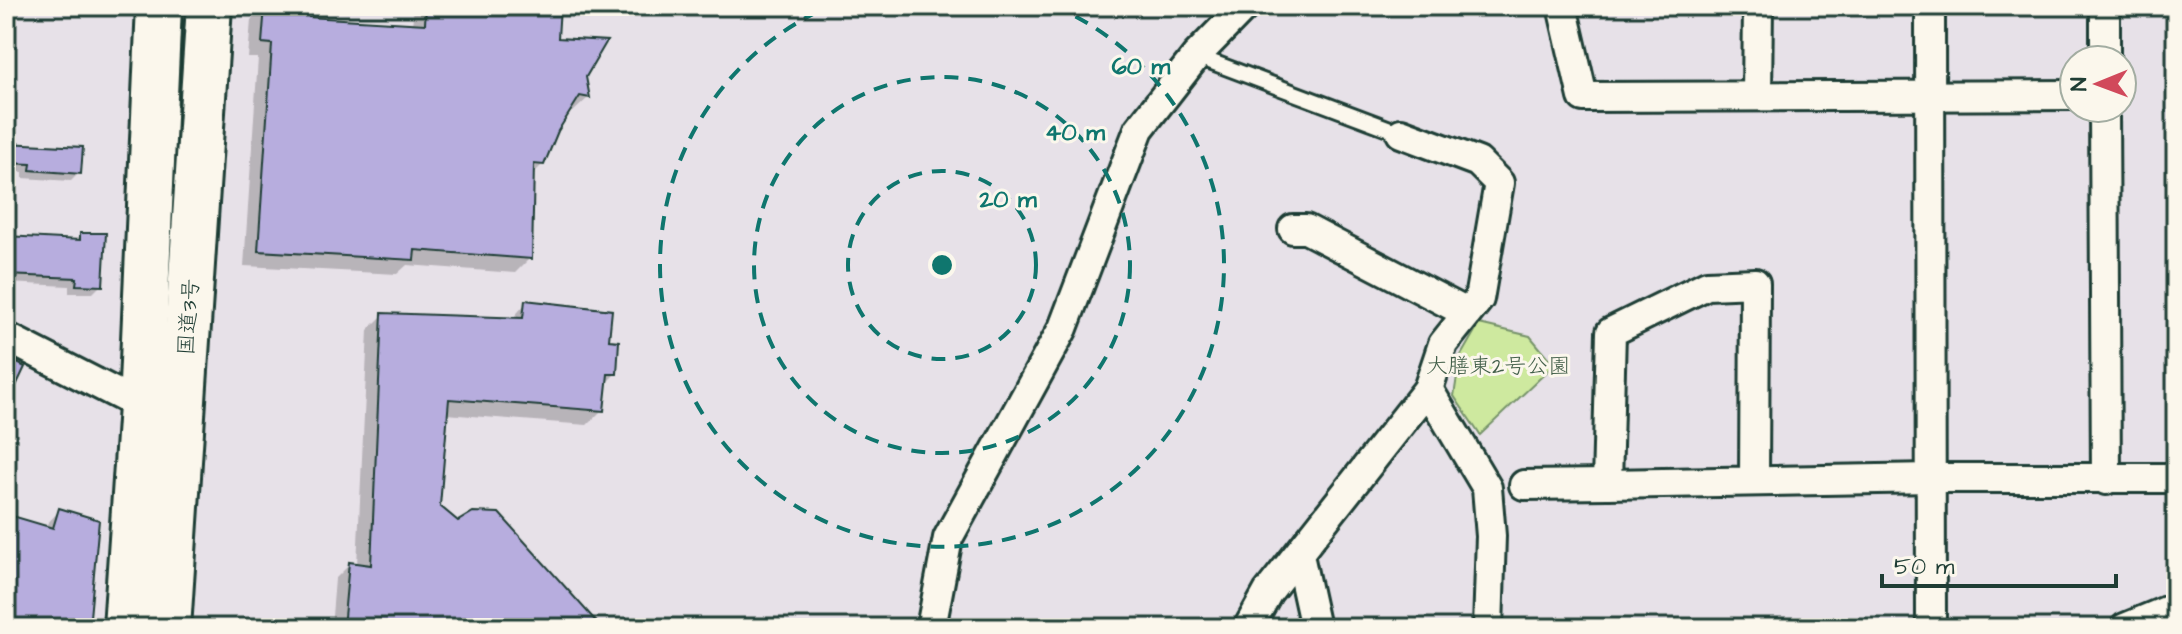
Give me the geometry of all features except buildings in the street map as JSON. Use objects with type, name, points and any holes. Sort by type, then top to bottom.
[{"type":"highway","name":"国道3号","points":[[159,6],[162,407],[168,628]]},
{"type":"highway","name":"国道3号","points":[[126,628],[162,407],[209,6]]},
{"type":"street","points":[[931,628],[948,538],[1063,328],[1139,129],[1196,56],[1245,6]]},
{"type":"street","points":[[1562,6],[1583,97],[2058,95]]},
{"type":"street","points":[[1757,95],[1758,6]]},
{"type":"street","points":[[1930,6],[1931,628]]},
{"type":"street","points":[[2105,6],[2105,44]]},
{"type":"street","points":[[2104,124],[2106,480]]},
{"type":"street","points":[[1248,628],[1268,592],[1428,389],[1443,344],[1479,299],[1499,183],[1478,162],[1401,133]]},
{"type":"street","points":[[1293,229],[1306,229],[1467,313]]},
{"type":"street","points":[[1607,484],[1611,332],[1707,285],[1755,283],[1754,480]]},
{"type":"street","points":[[6,337],[162,407]]},
{"type":"street","points":[[1428,389],[1487,488],[1491,536],[1488,628]]},
{"type":"street","points":[[1524,485],[1933,478],[2176,478]]},
{"type":"street","points":[[1299,555],[1315,628]]},
{"type":"street","points":[[2125,628],[2176,607]]},
{"type":"lane","points":[[1196,56],[1401,133]]},
{"type":"green space","name":"大膳東2号公園","points":[[1479,324],[1530,336],[1554,365],[1480,435],[1454,396],[1460,357]]}]
